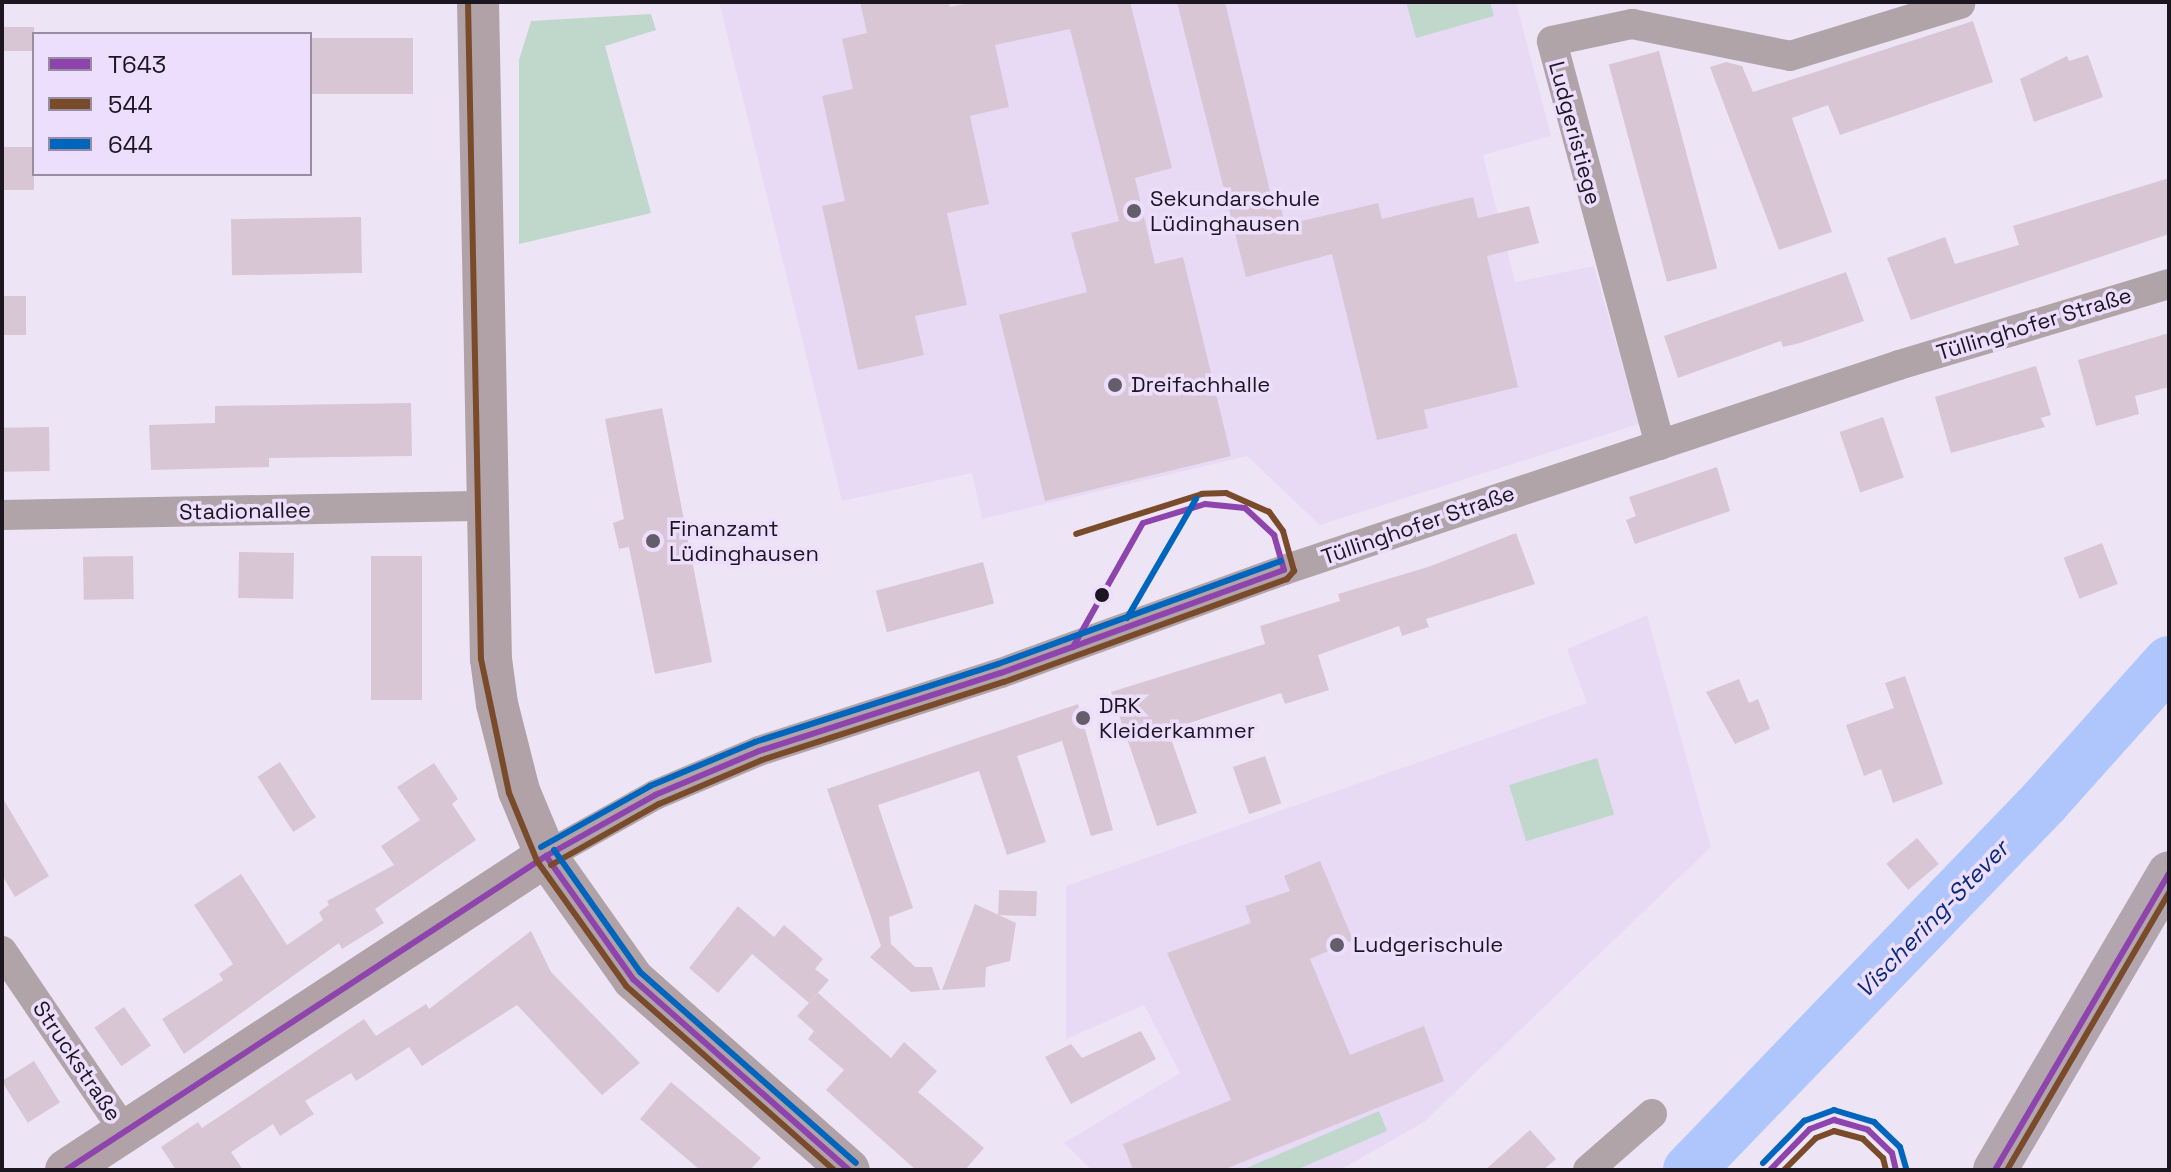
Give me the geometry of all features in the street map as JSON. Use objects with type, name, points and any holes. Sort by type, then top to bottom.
[{"type":"main road","points":[[478,2],[488,506],[497,704],[519,791],[546,856],[633,979],[849,1170]]},
{"type":"main road","name":"Tüllinghofer Straße","points":[[66,1170],[546,856]]},
{"type":"main road","points":[[1995,1170],[2169,873]]},
{"type":"street","name":"Ludgeristiege","points":[[1660,445],[1552,41],[1632,24],[1790,56],[1960,4]]},
{"type":"street","name":"Tüllinghofer Straße","points":[[546,856],[655,795],[759,751],[1001,673],[1284,570],[1660,445],[2169,284]]},
{"type":"street","name":"Stadionallee","points":[[2,515],[488,506]]},
{"type":"street","name":"Struckstraße","points":[[2,951],[125,1132]]},
{"type":"street","points":[[1588,1170],[1652,1114]]},
{"type":"shaded area","name":"Sekundarschule Lüdinghausen","points":[[719,2],[1516,2],[1551,136],[1483,155],[1515,282],[1594,266],[1639,424],[1320,525],[1247,456],[982,519],[972,473],[842,501]]},
{"type":"shaded area","name":"Ludgerischule","points":[[1647,615],[1711,847],[1424,1122],[1340,1170],[1092,1170],[1064,1143],[1180,1073],[1144,1005],[1066,1039],[1066,886],[1587,703],[1567,649]]},
{"type":"green space","points":[[1406,2],[1490,2],[1494,16],[1416,38]]},
{"type":"green space","points":[[651,14],[656,30],[605,46],[651,213],[519,244],[519,60],[531,21]]},
{"type":"green space","points":[[1597,758],[1614,814],[1526,841],[1509,785]]},
{"type":"green space","points":[[1379,1111],[1387,1131],[1296,1170],[1242,1170]]},
{"type":"building","points":[[860,2],[949,2],[950,7],[973,2],[1130,2],[1172,168],[1135,178],[1155,264],[1183,257],[1231,456],[1045,501],[999,315],[1087,292],[1071,233],[1119,221],[1070,29],[995,45],[1009,107],[970,116],[989,204],[947,213],[967,305],[915,316],[924,355],[858,370],[822,206],[845,201],[822,96],[853,89],[842,39],[867,33]]},
{"type":"building","points":[[1177,2],[1225,2],[1273,204],[1280,203],[1285,225],[1378,203],[1382,219],[1473,197],[1478,218],[1529,206],[1539,243],[1487,256],[1518,387],[1424,410],[1428,428],[1377,440],[1332,254],[1246,277]]},
{"type":"building","points":[[1973,21],[1993,82],[1840,135],[1828,105],[1792,118],[1832,232],[1779,250],[1710,67],[1726,62],[1742,66],[1753,92]]},
{"type":"building","points":[[2,27],[34,27],[32,51],[2,51]]},
{"type":"building","points":[[312,38],[413,38],[413,94],[312,94]]},
{"type":"building","points":[[1659,51],[1717,268],[1667,282],[1609,64]]},
{"type":"building","points":[[2088,55],[2103,97],[2034,122],[2020,79],[2067,56],[2069,61]]},
{"type":"building","points":[[2,147],[32,147],[34,190],[2,190]]},
{"type":"building","points":[[2169,178],[2169,234],[1911,320],[1887,258],[1945,237],[1955,264],[2019,245],[2013,226]]},
{"type":"building","points":[[361,217],[362,273],[232,275],[231,219]]},
{"type":"building","points":[[1846,272],[1864,321],[1800,343],[1783,347],[1781,341],[1678,378],[1664,336]]},
{"type":"building","points":[[2,296],[26,296],[26,335],[2,335]]},
{"type":"building","points":[[2169,333],[2169,387],[2135,396],[2139,414],[2096,426],[2078,360]]},
{"type":"building","points":[[2036,366],[2051,415],[2041,418],[2045,427],[1951,453],[1935,397]]},
{"type":"building","points":[[411,403],[412,456],[269,458],[269,467],[151,470],[149,425],[215,423],[215,406]]},
{"type":"building","name":"Finanzamt Lüdinghausen","points":[[662,408],[712,662],[655,674],[629,547],[619,549],[613,523],[624,519],[605,419]]},
{"type":"building","points":[[1883,417],[1904,478],[1860,492],[1840,432]]},
{"type":"building","points":[[49,427],[50,471],[3,472],[2,428]]},
{"type":"building","points":[[1717,467],[1730,511],[1635,544],[1626,520],[1636,516],[1629,497]]},
{"type":"building","points":[[1516,533],[1535,584],[1426,619],[1429,627],[1402,636],[1399,626],[1318,655],[1329,690],[1285,704],[1281,693],[1168,730],[1197,813],[1157,826],[1111,692],[1265,644],[1260,626],[1340,601],[1338,594],[1428,567]]},
{"type":"building","points":[[2102,543],[2118,584],[2079,599],[2064,558]]},
{"type":"building","points":[[239,552],[294,553],[293,599],[238,598]]},
{"type":"building","points":[[133,556],[134,599],[84,600],[83,557]]},
{"type":"building","points":[[371,556],[422,556],[422,700],[371,700]]},
{"type":"building","points":[[983,562],[994,604],[887,632],[876,591]]},
{"type":"building","points":[[1905,676],[1943,784],[1893,803],[1881,769],[1864,776],[1846,725],[1894,708],[1885,683]]},
{"type":"building","points":[[1739,679],[1749,703],[1758,699],[1770,729],[1735,744],[1706,692]]},
{"type":"building","points":[[1078,704],[1113,830],[1091,836],[1062,741],[1017,756],[1046,842],[1007,855],[979,771],[878,805],[913,908],[889,917],[891,944],[915,967],[932,967],[940,990],[911,992],[870,957],[881,946],[827,789]]},
{"type":"building","points":[[1265,756],[1281,803],[1249,814],[1233,767]]},
{"type":"building","points":[[280,762],[316,817],[293,832],[257,777]]},
{"type":"building","points":[[434,763],[458,799],[452,804],[476,840],[375,909],[384,923],[342,949],[339,943],[184,1054],[162,1019],[223,980],[219,974],[233,964],[194,905],[241,874],[287,945],[323,920],[319,912],[329,905],[327,901],[394,865],[381,846],[420,820],[397,787]]},
{"type":"building","points":[[2,797],[49,876],[15,897],[2,875]]},
{"type":"building","points":[[1917,838],[1939,864],[1908,890],[1886,864]]},
{"type":"building","points":[[1320,861],[1353,940],[1310,959],[1350,1055],[1424,1026],[1444,1081],[1223,1170],[1133,1170],[1123,1144],[1231,1100],[1167,953],[1251,923],[1245,906],[1290,891],[1284,876]]},
{"type":"building","points":[[999,890],[1037,891],[1036,916],[998,915]]},
{"type":"building","points":[[975,904],[1016,923],[1010,961],[986,967],[985,987],[942,990]]},
{"type":"building","points":[[738,906],[774,937],[784,925],[823,959],[815,969],[829,980],[809,1003],[752,954],[718,993],[689,968]]},
{"type":"building","points":[[531,931],[551,972],[640,1063],[602,1095],[517,1005],[422,1066],[409,1047],[356,1081],[351,1073],[305,1101],[314,1114],[280,1136],[273,1124],[231,1152],[243,1170],[176,1170],[161,1147],[198,1122],[202,1128],[364,1019],[376,1036],[426,1004],[429,1009]]},
{"type":"building","points":[[818,993],[891,1058],[904,1042],[937,1071],[918,1092],[984,1148],[965,1170],[916,1170],[826,1090],[844,1070],[808,1039],[814,1031],[797,1016]]},
{"type":"building","points":[[124,1007],[151,1046],[121,1066],[95,1028]]},
{"type":"building","points":[[1141,1031],[1156,1059],[1071,1104],[1045,1057],[1071,1044],[1082,1058]]},
{"type":"building","points":[[34,1061],[60,1103],[28,1123],[2,1081]]},
{"type":"building","points":[[671,1082],[761,1158],[750,1170],[700,1170],[640,1119]]},
{"type":"building","points":[[1530,1130],[1556,1159],[1543,1170],[1485,1170]]},
{"type":"waterway","name":"Vischering-Stever","points":[[1689,1170],[2044,802],[2169,662]]},
{"type":"transit line","name":"544","points":[[468,2],[481,659],[509,793],[537,861],[626,986],[834,1170]]},
{"type":"transit line","name":"544","points":[[551,865],[659,804],[762,760],[1004,682],[1287,579],[1294,571],[1283,531],[1269,512],[1226,493],[1202,494],[1076,534]]},
{"type":"transit line","name":"644","points":[[1127,618],[1196,499]]},
{"type":"transit line","name":"T643","points":[[1073,647],[1143,523],[1205,504],[1245,508],[1274,535],[1284,570]]},
{"type":"transit line","name":"644","points":[[541,847],[650,786],[755,742],[998,664],[1281,561]]},
{"type":"transit line","name":"T643","points":[[66,1170],[546,856],[655,795],[759,751],[1001,673],[1284,570]]},
{"type":"transit line","name":"644","points":[[554,850],[640,972],[856,1163]]},
{"type":"transit line","name":"T643","points":[[546,856],[633,979],[849,1170]]},
{"type":"transit line","name":"T643","points":[[1995,1170],[2169,873]]},
{"type":"transit line","name":"544","points":[[2007,1170],[2169,893]]},
{"type":"transit line","name":"644","points":[[1763,1163],[1804,1121],[1834,1110],[1874,1122],[1900,1147],[1906,1168]]},
{"type":"transit line","name":"T643","points":[[1770,1170],[1810,1129],[1834,1120],[1868,1130],[1892,1153],[1896,1170]]},
{"type":"transit line","name":"544","points":[[1784,1170],[1816,1138],[1834,1131],[1863,1139],[1883,1158],[1886,1170]]},
{"type":"place","name":"Sekundarschule Lüdinghausen","points":[[1134,211]]},
{"type":"place","name":"Dreifachhalle","points":[[1115,385]]},
{"type":"place","name":"Finanzamt Lüdinghausen","points":[[653,541]]},
{"type":"place","name":"DRK Kleiderkammer","points":[[1083,718]]},
{"type":"place","name":"Ludgerischule","points":[[1337,945]]}]
